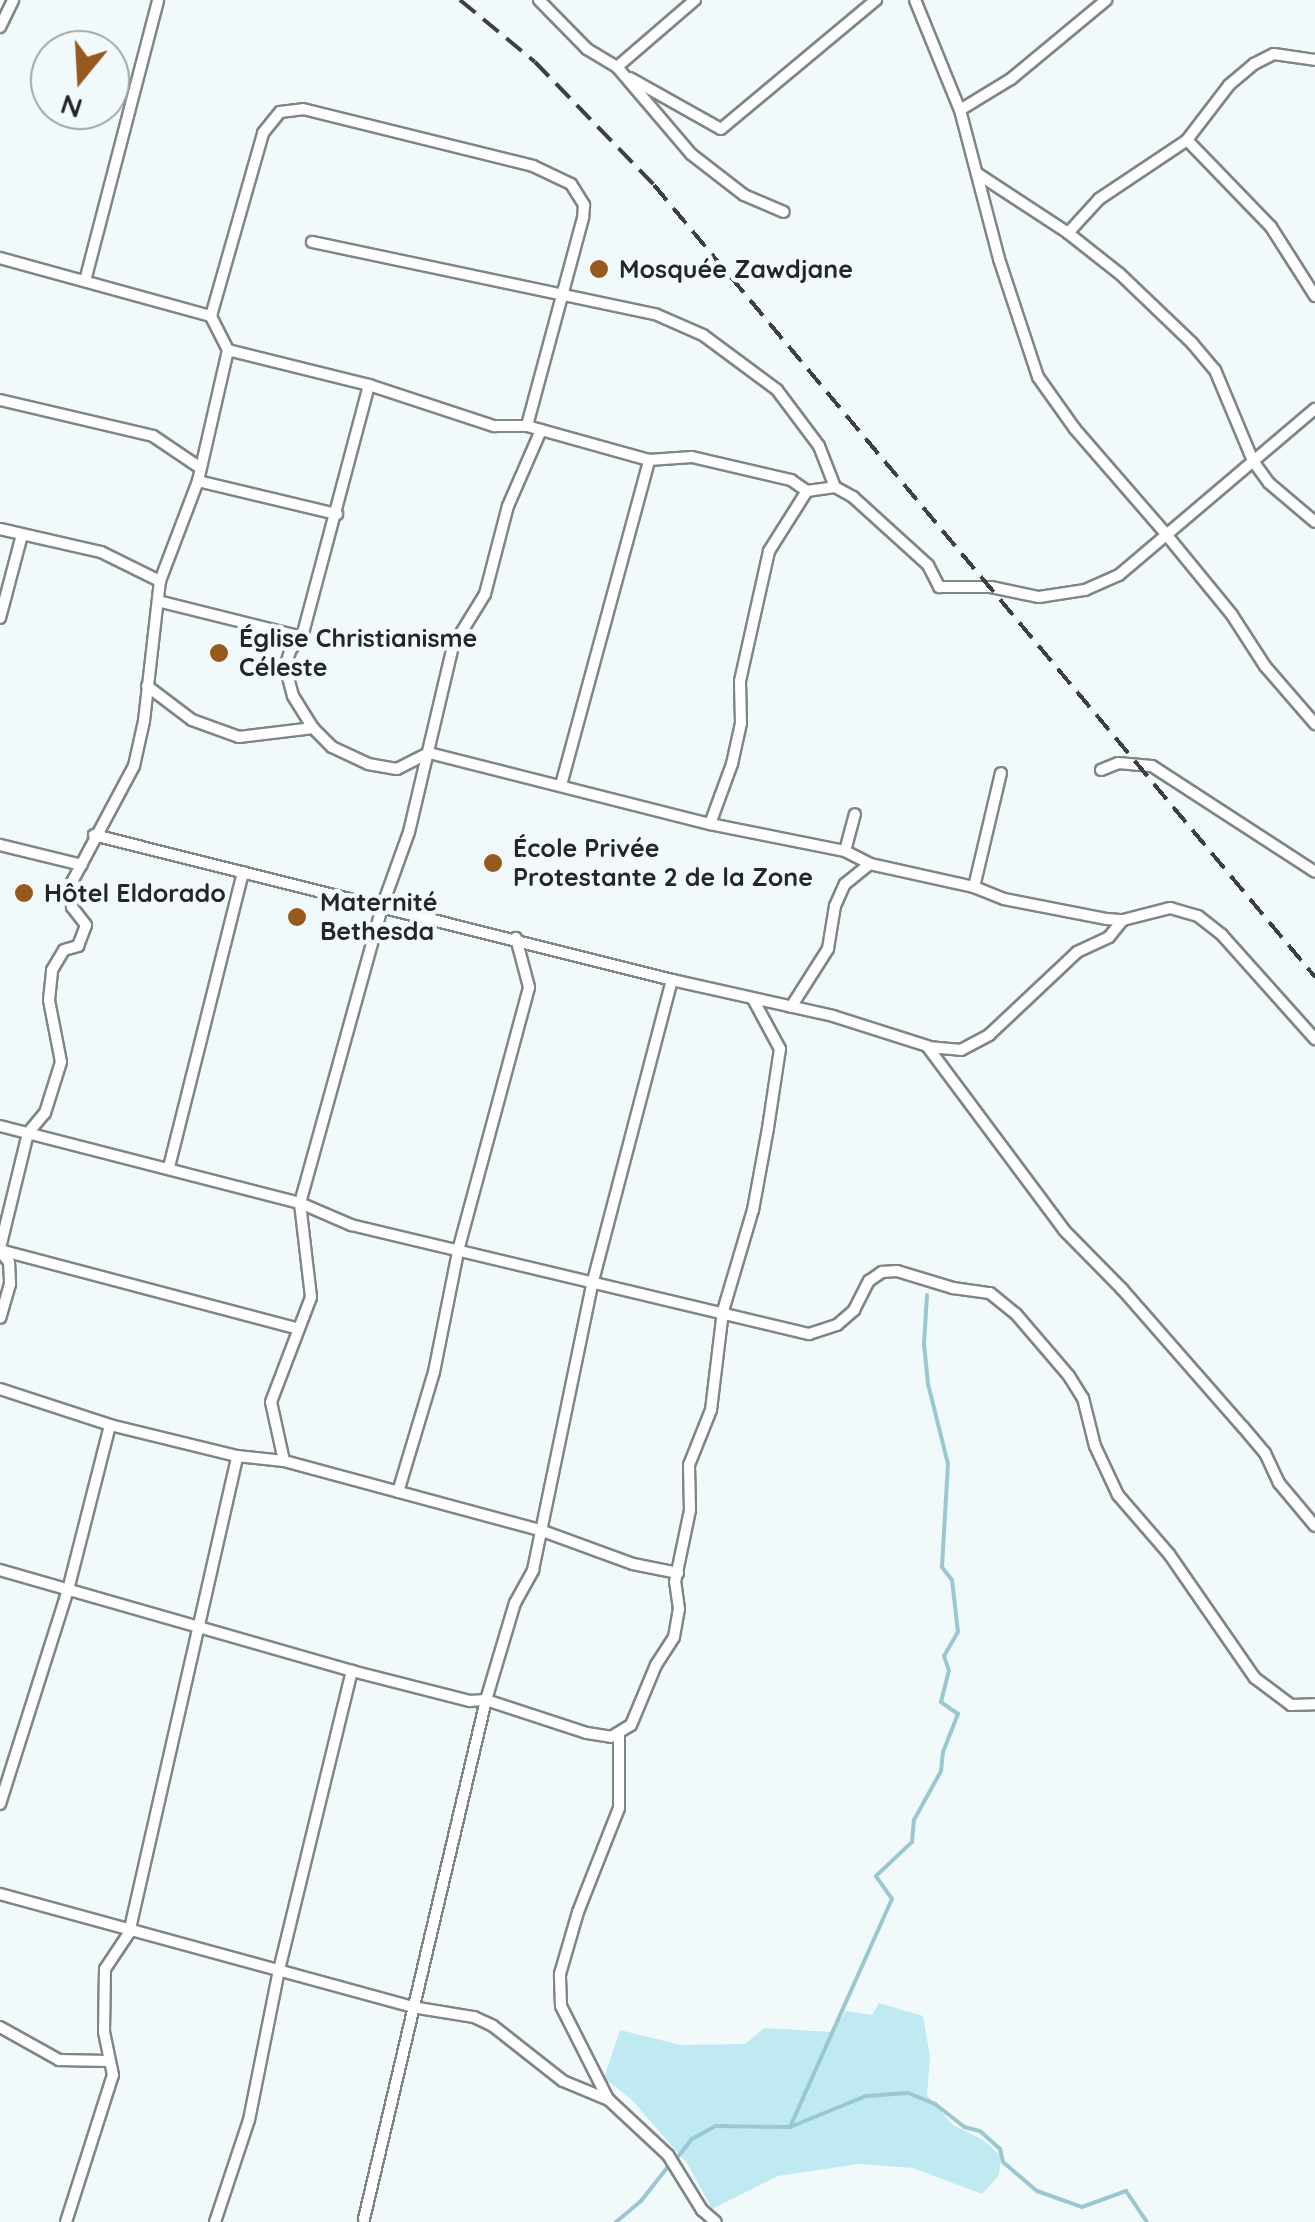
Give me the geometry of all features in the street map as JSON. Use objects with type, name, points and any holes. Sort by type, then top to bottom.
[{"type":"street","points":[[0,27],[13,0]]},
{"type":"street","points":[[85,281],[158,0]]},
{"type":"street","points":[[541,0],[587,49],[721,129],[876,0]]},
{"type":"street","points":[[620,72],[695,0]]},
{"type":"street","points":[[915,0],[960,110],[998,260],[1038,377],[1075,429],[1232,615],[1265,666],[1315,724]]},
{"type":"street","points":[[960,110],[1011,79],[1106,0]]},
{"type":"street","points":[[1068,233],[1100,199],[1187,140],[1229,85],[1264,58],[1274,54],[1315,60]]},
{"type":"street","points":[[620,72],[690,154],[744,194],[784,212]]},
{"type":"street","points":[[0,1250],[28,1133],[45,1113],[61,1062],[48,1000],[52,970],[64,950],[78,946],[86,924],[72,908],[72,882],[134,766],[160,580],[198,480],[228,350],[211,316],[268,122],[289,109],[303,108],[533,166],[571,184],[584,204],[583,218],[527,426]]},
{"type":"street","points":[[1187,140],[1271,227],[1315,296]]},
{"type":"street","points":[[978,174],[1068,233],[1120,274],[1214,370],[1252,461],[1269,483],[1315,522]]},
{"type":"street","points":[[312,242],[656,314],[726,348],[777,390],[819,446],[834,487]]},
{"type":"street","points":[[0,258],[211,316]]},
{"type":"street","points":[[228,350],[369,385],[494,426],[527,426],[649,460],[692,457],[791,480],[808,491],[834,487],[853,497],[928,565],[939,587],[991,587],[1039,597],[1086,590],[1119,575],[1315,409]]},
{"type":"street","points":[[369,385],[302,637],[291,649],[285,667],[293,696],[313,728],[332,747],[368,764],[396,769],[428,753],[710,824],[844,850],[870,864],[974,887],[1004,899],[1124,920],[1170,908],[1198,916],[1222,935],[1315,1039]]},
{"type":"street","points":[[0,400],[153,436],[199,467]]},
{"type":"street","points":[[284,1461],[271,1402],[310,1297],[300,1203],[382,908],[409,832],[453,646],[486,594],[508,506],[541,430]]},
{"type":"street","points":[[561,785],[649,460]]},
{"type":"street","points":[[198,480],[337,514]]},
{"type":"street","points":[[710,824],[732,764],[740,722],[740,681],[769,550],[808,491]]},
{"type":"street","points":[[0,530],[56,538],[101,552],[160,580]]},
{"type":"street","points":[[0,618],[22,535]]},
{"type":"street","points":[[158,601],[302,637]]},
{"type":"street","points":[[147,686],[192,720],[239,736],[313,728]]},
{"type":"street","points":[[1101,770],[1118,763],[1152,766],[1315,872]]},
{"type":"street","points":[[974,887],[1002,773]]},
{"type":"street","points":[[844,850],[854,814]]},
{"type":"street","points":[[94,835],[516,938],[927,1046],[961,1050],[989,1035],[1078,952],[1108,937],[1124,920]]},
{"type":"street","points":[[0,845],[82,864]]},
{"type":"street","points":[[791,1008],[828,948],[835,906],[845,884],[870,864]]},
{"type":"street","points":[[169,1167],[242,872]]},
{"type":"street","points":[[398,1492],[434,1372],[459,1247],[528,988],[516,938]]},
{"type":"street","points":[[364,2219],[486,1700],[515,1603],[533,1570],[593,1281],[672,980]]},
{"type":"street","points":[[0,1570],[352,1671],[470,1701],[486,1700],[587,1733],[610,1737],[631,1725],[656,1665],[674,1637],[678,1573],[690,1510],[689,1465],[711,1410],[722,1311],[753,1210],[780,1050],[754,1000]]},
{"type":"street","points":[[927,1046],[1045,1207],[1243,1427],[1265,1453],[1279,1483],[1315,1526]]},
{"type":"street","points":[[0,1126],[300,1203],[350,1224],[810,1334],[837,1325],[854,1310],[868,1282],[882,1272],[897,1271],[952,1288],[990,1293],[1016,1314],[1069,1376],[1082,1398],[1095,1446],[1118,1495],[1169,1554],[1255,1678],[1291,1705],[1315,1704]]},
{"type":"street","points":[[0,1250],[9,1262],[10,1284],[0,1318]]},
{"type":"street","points":[[0,1250],[299,1328]]},
{"type":"street","points":[[0,1389],[110,1425],[237,1456],[284,1461],[540,1530],[633,1564],[678,1573]]},
{"type":"street","points":[[0,1804],[68,1590],[110,1425]]},
{"type":"street","points":[[66,2222],[113,2075],[101,1996],[105,1969],[129,1932],[194,1628],[237,1456]]},
{"type":"street","points":[[216,2222],[249,2120],[279,1970],[352,1671]]},
{"type":"street","points":[[619,1734],[619,1808],[578,1912],[560,1974],[561,2006],[609,2100],[668,2155],[703,2216],[716,2222]]},
{"type":"street","points":[[0,1894],[412,2006],[474,2017],[494,2026],[563,2081],[609,2100]]},
{"type":"street","points":[[0,2027],[59,2060],[108,2061]]},
{"type":"shaded area","points":[[879,2003],[923,2016],[930,2057],[927,2095],[953,2125],[983,2140],[1001,2156],[999,2175],[982,2194],[913,2168],[859,2164],[778,2176],[712,2209],[687,2163],[631,2099],[604,2078],[620,2030],[681,2045],[745,2044],[764,2028],[832,2032],[846,2011],[872,2015]]},
{"type":"waterway","points":[[790,2127],[892,1899],[876,1876],[912,1842],[914,1820],[941,1771],[943,1752],[958,1714],[941,1702],[949,1671],[944,1656],[958,1632],[952,1580],[942,1567],[948,1464],[928,1384],[924,1344],[927,1295]]},
{"type":"waterway","points":[[677,2158],[692,2139],[715,2126],[790,2127],[866,2096],[908,2093],[935,2104],[964,2127],[980,2131],[1000,2149],[1003,2162],[1037,2191],[1082,2207],[1126,2191],[1147,2222]]},
{"type":"waterway","points":[[616,2222],[641,2201],[667,2168]]},
{"type":"railway","points":[[460,0],[535,62],[654,185],[1315,977]]},
{"type":"place","name":"Mosquée Zawdjane","points":[[599,269]]},
{"type":"place","name":"Église Christianisme Céleste","points":[[219,653]]},
{"type":"place","name":"École Privée Protestante 2 de la Zone","points":[[493,863]]},
{"type":"place","name":"Hôtel Eldorado","points":[[24,893]]},
{"type":"place","name":"Maternité Bethesda","points":[[297,917]]}]
